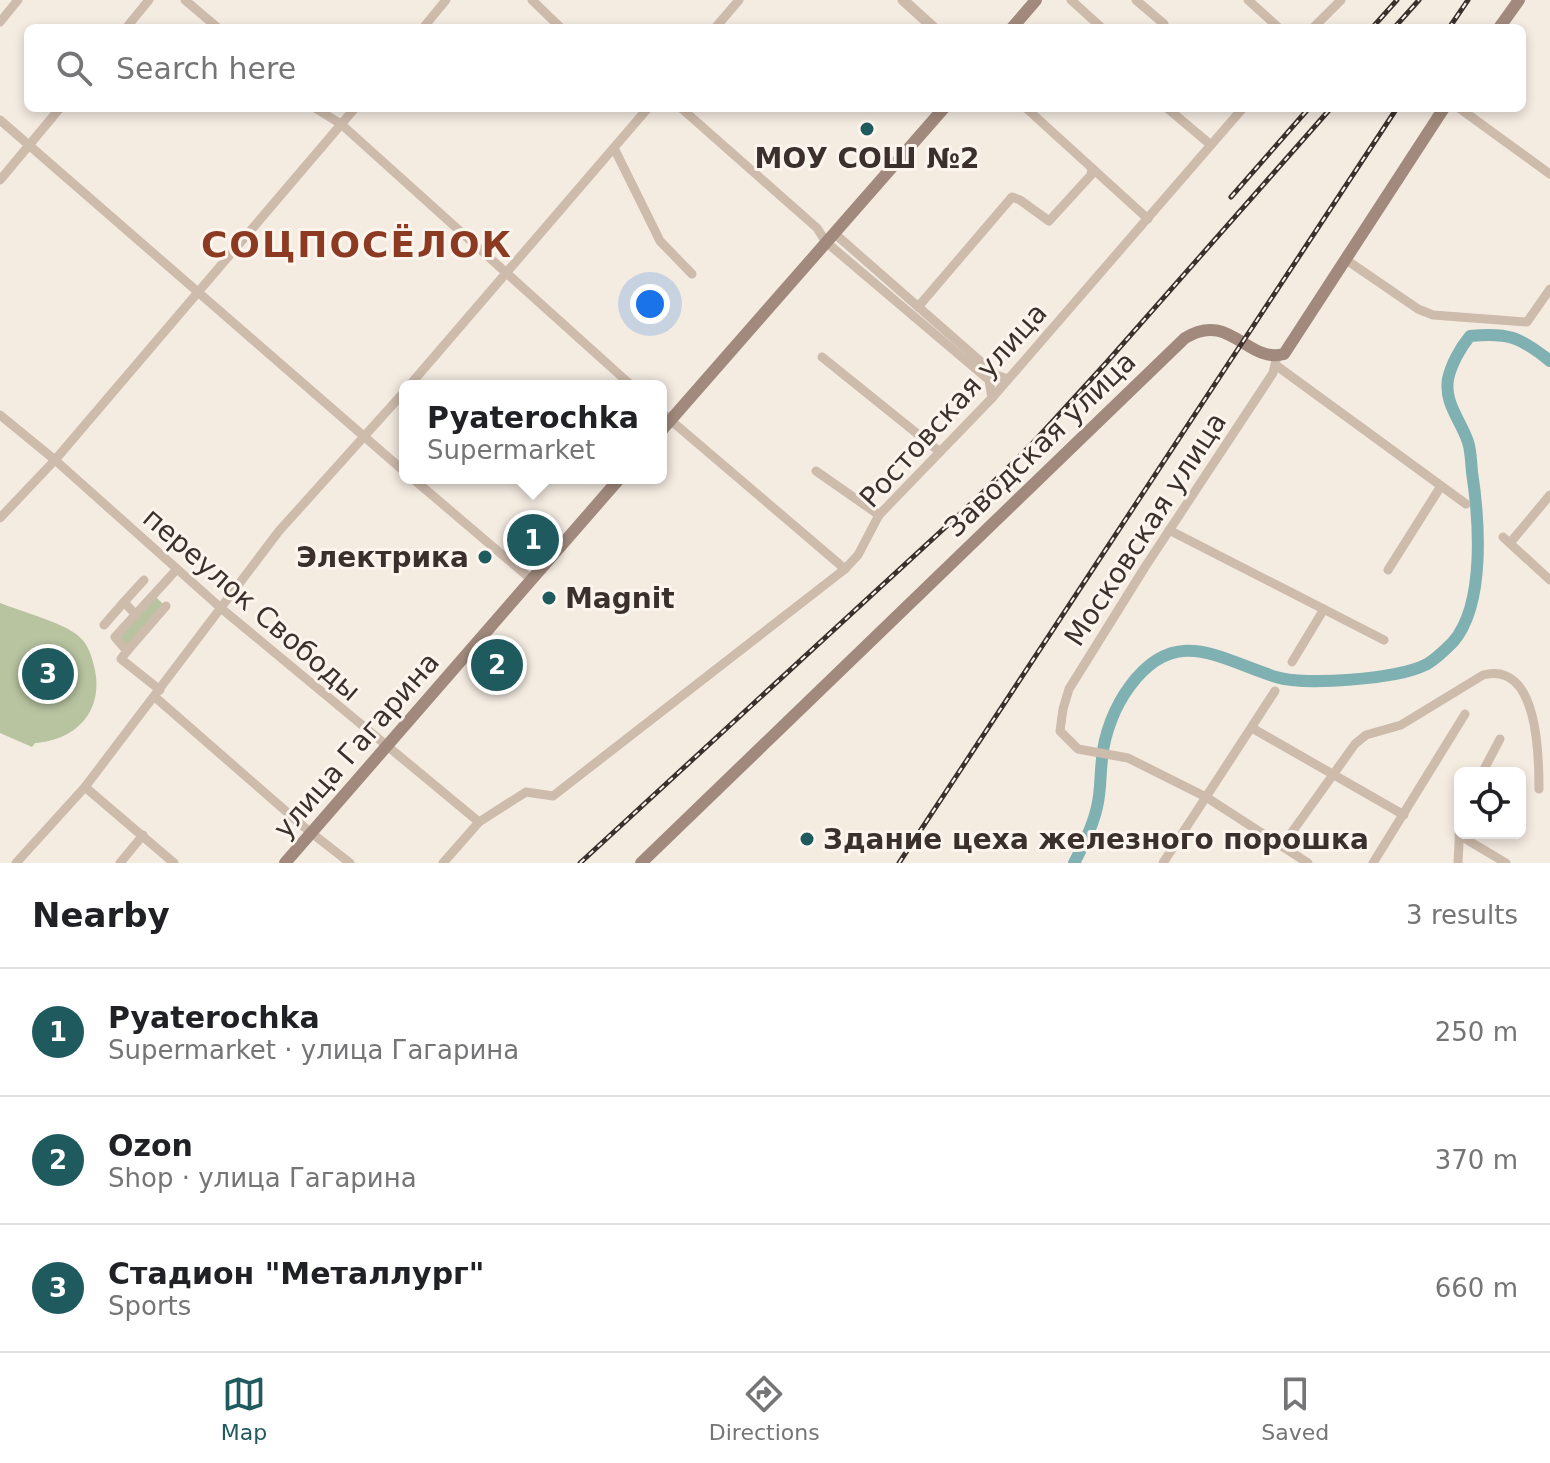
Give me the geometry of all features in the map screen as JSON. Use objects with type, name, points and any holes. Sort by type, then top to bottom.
[{"type":"main road","points":[[1015,24],[1036,0]]},
{"type":"main road","points":[[1502,24],[1519,0]]},
{"type":"main road","points":[[667,419],[940,112]]},
{"type":"main road","points":[[1277,361],[1288,349],[1441,112]]},
{"type":"main road","name":"Заводская улица","points":[[641,863],[1185,338],[1200,330],[1221,330],[1277,361]]},
{"type":"main road","name":"улица Гагарина","points":[[285,863],[615,484]]},
{"type":"street","points":[[0,22],[18,0]]},
{"type":"street","points":[[129,24],[149,0]]},
{"type":"street","points":[[185,0],[213,24]]},
{"type":"street","points":[[426,24],[446,0]]},
{"type":"street","points":[[532,0],[557,24]]},
{"type":"street","points":[[718,24],[739,0]]},
{"type":"street","points":[[903,0],[930,24]]},
{"type":"street","points":[[1071,0],[1098,24]]},
{"type":"street","points":[[1136,0],[1164,24]]},
{"type":"street","points":[[1248,0],[1275,24]]},
{"type":"street","points":[[1317,24],[1341,0]]},
{"type":"street","points":[[0,180],[57,112]]},
{"type":"street","points":[[322,112],[341,124],[625,380]]},
{"type":"street","points":[[0,518],[55,460],[352,112]]},
{"type":"street","points":[[414,380],[645,112]]},
{"type":"street","points":[[686,112],[817,228],[918,307],[996,375],[1008,379]]},
{"type":"street","points":[[1030,112],[1148,219]]},
{"type":"street","points":[[1172,112],[1211,145]]},
{"type":"street","name":"Ростовская улица","points":[[443,863],[479,822],[526,792],[553,796],[845,569],[858,555],[879,515],[992,398],[1240,112]]},
{"type":"street","points":[[1465,112],[1550,174]]},
{"type":"street","points":[[0,120],[399,467]]},
{"type":"street","points":[[614,148],[660,241],[692,274]]},
{"type":"street","points":[[918,307],[1012,197],[1049,221],[1091,175],[1092,168]]},
{"type":"street","points":[[830,238],[989,380],[992,398]]},
{"type":"street","points":[[1345,259],[1418,309],[1433,315],[1527,322],[1550,289]]},
{"type":"street","points":[[822,357],[940,452]]},
{"type":"street","points":[[1277,361],[1466,504]]},
{"type":"street","name":"Московская улица","points":[[1206,797],[1128,758],[1078,749],[1060,731],[1063,709],[1069,689],[1277,361]]},
{"type":"street","points":[[16,863],[85,787],[279,531],[399,398]]},
{"type":"street","name":"переулок Свободы","points":[[0,415],[222,609],[479,822]]},
{"type":"street","points":[[667,424],[845,569]]},
{"type":"street","points":[[816,471],[879,515]]},
{"type":"street","points":[[419,484],[532,580]]},
{"type":"street","points":[[1388,570],[1441,486]]},
{"type":"street","points":[[1550,495],[1507,540],[1550,580]]},
{"type":"street","points":[[1169,530],[1384,640]]},
{"type":"street","points":[[127,651],[115,637],[177,569]]},
{"type":"street","points":[[104,625],[144,580]]},
{"type":"street","points":[[124,602],[136,615]]},
{"type":"street","points":[[166,606],[121,659],[350,863]]},
{"type":"street","points":[[1292,662],[1324,609]]},
{"type":"street","points":[[1282,846],[1355,744],[1366,735],[1401,725],[1491,673],[1506,676],[1520,687],[1530,703],[1539,757],[1539,789]]},
{"type":"street","points":[[1163,863],[1275,691]]},
{"type":"street","points":[[1373,863],[1465,714]]},
{"type":"street","points":[[1252,728],[1404,815]]},
{"type":"street","points":[[1485,767],[1500,739]]},
{"type":"street","points":[[85,787],[174,863]]},
{"type":"street","points":[[1206,797],[1308,863]]},
{"type":"street","points":[[120,863],[143,835]]},
{"type":"street","points":[[1458,863],[1459,839]]},
{"type":"street","points":[[1466,839],[1506,863]]},
{"type":"green space","points":[[156,597],[164,605],[126,647],[117,638]]},
{"type":"green space","points":[[0,603],[69,630],[88,648],[96,682],[92,708],[85,720],[64,736],[35,743],[32,747],[0,733]]},
{"type":"waterway","points":[[1074,863],[1095,814],[1103,750],[1115,711],[1130,686],[1147,667],[1164,656],[1181,651],[1199,652],[1289,680],[1328,681],[1412,670],[1432,661],[1453,642],[1464,626],[1471,606],[1478,536],[1469,445],[1448,396],[1451,368],[1470,336],[1483,335],[1522,341],[1550,361]]},
{"type":"railway","points":[[1376,24],[1397,0]]},
{"type":"railway","points":[[1398,24],[1419,0]]},
{"type":"railway","points":[[1452,24],[1468,0]]},
{"type":"railway","points":[[1231,197],[1305,112]]},
{"type":"railway","points":[[580,863],[1031,445],[1327,112]]},
{"type":"railway","points":[[899,863],[1394,112]]},
{"type":"place","name":"МОУ СОШ №2","points":[[867,129]]},
{"type":"place","name":"Pyaterochka","points":[[533,540]]},
{"type":"place","name":"Электрика","points":[[485,557]]},
{"type":"place","name":"Magnit","points":[[549,598]]},
{"type":"place","name":"Ozon","points":[[497,665]]},
{"type":"place","name":"Стадион \"Металлург\"","points":[[48,674]]},
{"type":"place","name":"Здание цеха железного порошка","points":[[807,839]]},
{"type":"district","name":"СОЦПОСЁЛОК","points":[[357,244]]}]
